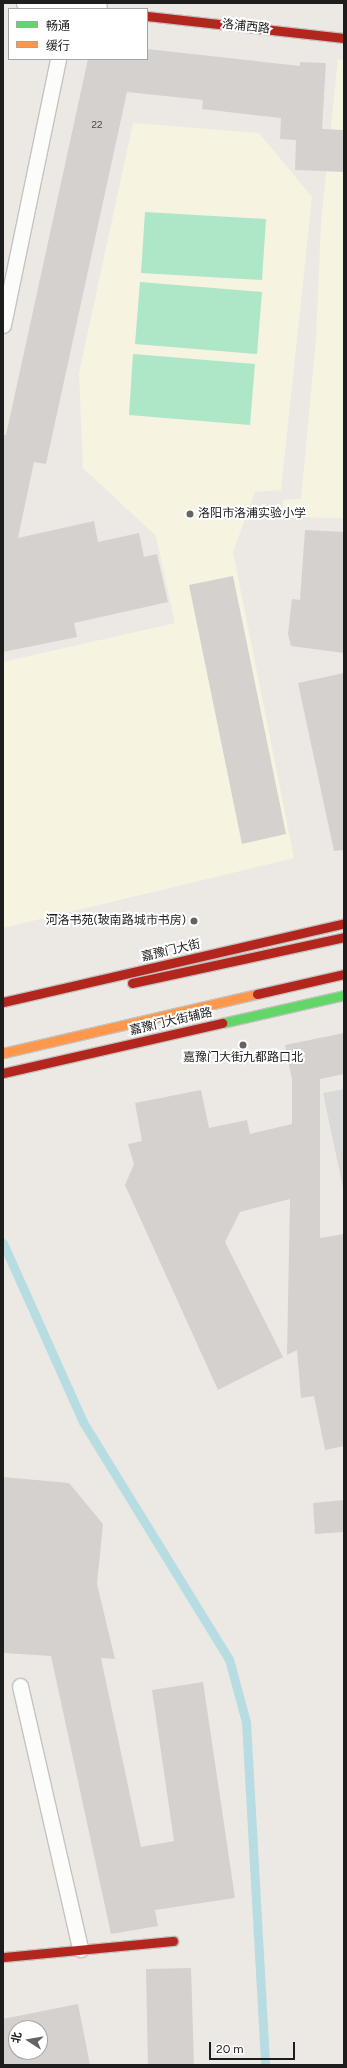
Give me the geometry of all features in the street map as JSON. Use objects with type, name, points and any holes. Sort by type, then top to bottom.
[{"type":"main road","name":"洛浦西路","points":[[148,16],[344,38]]},
{"type":"main road","name":"嘉豫门大街","points":[[3,1002],[344,923]]},
{"type":"main road","points":[[119,986],[344,937]]},
{"type":"main road","points":[[3,1053],[344,974]]},
{"type":"main road","points":[[3,1011],[104,989]]},
{"type":"main road","name":"嘉豫门大街辅路","points":[[3,1073],[344,995]]},
{"type":"main road","points":[[3,1957],[173,1941]]},
{"type":"street","points":[[28,3],[73,8]]},
{"type":"lane","points":[[3,325],[58,60]]},
{"type":"lane","points":[[20,1686],[80,1949]]},
{"type":"shaded area","name":"洛阳市洛浦实验小学","points":[[338,59],[344,60],[344,518],[282,517],[283,500],[301,499],[316,339],[321,223]]},
{"type":"shaded area","name":"洛阳市洛浦实验小学","points":[[133,123],[259,133],[312,197],[281,490],[255,492],[233,552],[294,858],[3,928],[3,662],[175,623],[156,536],[83,468],[79,373]]},
{"type":"shaded area","points":[[344,1089],[344,1193],[323,1093]]},
{"type":"green space","points":[[145,212],[266,219],[262,280],[141,273]]},
{"type":"green space","points":[[140,282],[262,292],[257,354],[135,344]]},
{"type":"green space","points":[[133,354],[255,364],[250,425],[129,415]]},
{"type":"building","points":[[148,49],[300,66],[300,62],[326,63],[322,129],[344,130],[344,172],[295,170],[296,140],[280,139],[281,118],[202,109],[203,100],[127,92],[46,464],[34,462],[18,538],[94,521],[98,542],[139,533],[144,557],[157,554],[168,602],[74,623],[77,637],[3,652],[3,435],[6,435],[88,60],[148,60]]},
{"type":"building","points":[[305,530],[344,532],[344,653],[291,646],[288,634],[292,599],[300,600]]},
{"type":"building","points":[[233,576],[286,834],[242,844],[189,585]]},
{"type":"building","points":[[344,673],[344,850],[334,851],[298,683]]},
{"type":"building","points":[[344,1033],[344,1074],[320,1079],[320,1238],[344,1234],[344,1446],[325,1450],[314,1396],[301,1398],[297,1350],[287,1355],[290,1199],[240,1212],[225,1242],[283,1357],[218,1390],[125,1185],[134,1164],[128,1144],[142,1141],[135,1103],[201,1090],[209,1128],[247,1120],[250,1134],[292,1124],[292,1079],[285,1045]]},
{"type":"building","points":[[3,1477],[69,1483],[103,1524],[97,1584],[115,1659],[101,1658],[141,1847],[174,1841],[152,1690],[203,1682],[235,1898],[155,1910],[158,1926],[111,1934],[51,1656],[4,1653]]},
{"type":"building","points":[[344,1500],[344,1532],[315,1534],[313,1503]]},
{"type":"building","points":[[191,1968],[194,2065],[148,2065],[146,1969]]},
{"type":"building","points":[[78,2004],[90,2065],[3,2065],[3,2019]]},
{"type":"waterway","points":[[3,1243],[83,1422],[229,1659],[246,1722],[265,2065]]},
{"type":"traffic: fast","points":[[222,1023],[344,995]]},
{"type":"traffic: slow","points":[[3,1053],[257,994]]},
{"type":"traffic: jam","points":[[148,16],[344,38]]},
{"type":"traffic: jam","points":[[3,1002],[344,923]]},
{"type":"traffic: jam","points":[[132,983],[344,937]]},
{"type":"traffic: jam","points":[[257,994],[344,974]]},
{"type":"traffic: jam","points":[[3,1073],[222,1023]]},
{"type":"traffic: jam","points":[[3,1957],[173,1941]]},
{"type":"place","name":"洛阳市洛浦实验小学","points":[[190,514]]},
{"type":"place","name":"河洛书苑(玻南路城市书房)","points":[[194,921]]},
{"type":"place","name":"嘉豫门大街九都路口北","points":[[243,1045]]}]
